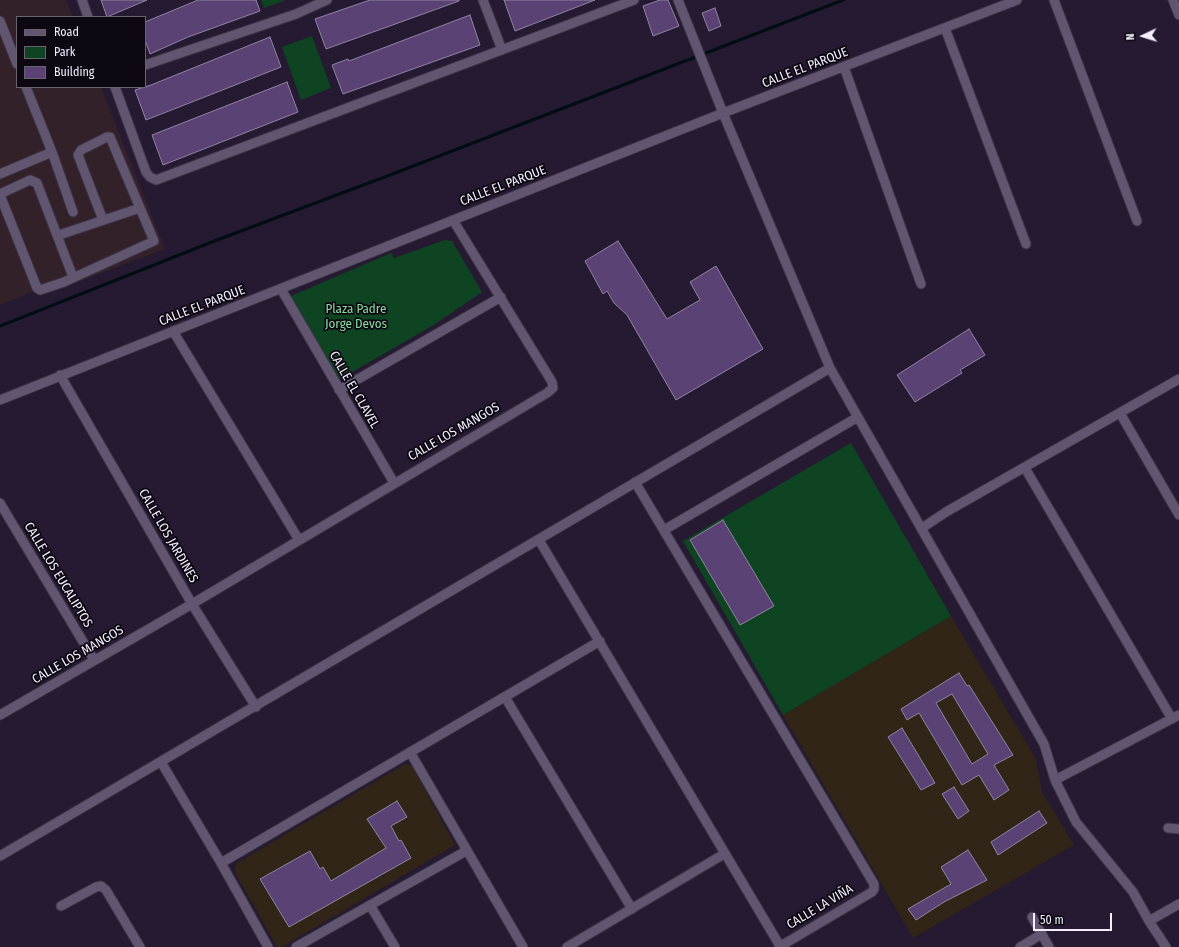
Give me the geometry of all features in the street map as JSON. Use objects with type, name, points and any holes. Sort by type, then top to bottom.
[{"type":"street","points":[[82,0],[88,16]]},
{"type":"street","points":[[146,65],[296,14],[327,0]]},
{"type":"street","points":[[483,0],[502,50]]},
{"type":"street","points":[[115,88],[146,172],[150,177],[156,180],[634,0]]},
{"type":"street","name":"CALLE EL PARQUE","points":[[0,400],[723,113],[1017,0]]},
{"type":"street","points":[[1054,0],[1137,221]]},
{"type":"street","points":[[1173,0],[1179,15]]},
{"type":"street","points":[[681,1],[697,50],[830,368],[1044,744],[1055,780],[1076,822],[1133,892],[1149,921],[1166,947]]},
{"type":"street","points":[[0,21],[16,61]]},
{"type":"street","points":[[945,28],[1026,244]]},
{"type":"street","points":[[844,67],[921,284]]},
{"type":"street","points":[[26,88],[52,152],[73,212]]},
{"type":"street","points":[[73,277],[59,235],[37,183],[34,180],[30,180],[0,194],[37,288],[44,289],[73,277],[152,242],[154,238],[110,137],[105,137],[81,150],[78,155],[103,220]]},
{"type":"street","points":[[0,174],[52,152]]},
{"type":"street","points":[[59,235],[140,208]]},
{"type":"street","name":"CALLE LOS MANGOS","points":[[0,715],[192,604],[547,393],[553,388],[552,382],[453,220]]},
{"type":"street","name":"CALLE EL CLAVEL","points":[[281,289],[394,483]]},
{"type":"street","points":[[339,390],[501,298]]},
{"type":"street","points":[[173,331],[299,540]]},
{"type":"street","points":[[0,856],[256,707],[830,368]]},
{"type":"street","name":"CALLE LOS JARDINES","points":[[60,376],[192,604],[256,707]]},
{"type":"street","points":[[922,528],[946,512],[1179,379]]},
{"type":"street","points":[[1120,413],[1179,515]]},
{"type":"street","points":[[635,482],[664,530],[858,417]]},
{"type":"street","points":[[1025,468],[1175,717],[1055,780]]},
{"type":"street","name":"CALLE LOS EUCALIPTOS","points":[[0,503],[94,660]]},
{"type":"street","name":"CALLE LA VIÑA","points":[[664,530],[874,884],[874,889],[779,947]]},
{"type":"street","points":[[539,540],[600,641],[779,947]]},
{"type":"street","points":[[221,863],[600,641]]},
{"type":"street","points":[[505,697],[632,909]]},
{"type":"street","points":[[410,752],[523,947]]},
{"type":"street","points":[[161,762],[221,863],[268,947]]},
{"type":"street","points":[[1168,828],[1179,829]]},
{"type":"street","points":[[296,947],[466,851]]},
{"type":"street","points":[[567,947],[724,854]]},
{"type":"street","points":[[61,906],[96,887],[101,886],[106,890],[140,947]]},
{"type":"street","points":[[1149,921],[1179,904]]},
{"type":"street","points":[[370,905],[395,947]]},
{"type":"street","points":[[1032,917],[1049,947]]},
{"type":"street","points":[[1020,947],[1042,934]]},
{"type":"shaded area","points":[[0,0],[66,0],[73,16],[16,16],[16,88],[101,88],[165,249],[43,295],[32,292],[0,305]]},
{"type":"shaded area","points":[[951,616],[1036,759],[1042,792],[1074,845],[913,938],[783,715]]},
{"type":"shaded area","points":[[405,764],[412,766],[455,845],[282,947],[277,947],[236,874],[234,868],[237,863]]},
{"type":"green space","points":[[261,0],[286,0],[264,8]]},
{"type":"green space","points":[[312,36],[331,88],[301,100],[282,47]]},
{"type":"green space","name":"Plaza Padre Jorge Devos","points":[[445,240],[452,241],[482,292],[432,326],[340,379],[291,300],[291,296],[391,253],[394,258]]},
{"type":"green space","points":[[851,443],[951,616],[783,715],[683,541]]},
{"type":"building","points":[[101,0],[147,0],[109,16],[107,16]]},
{"type":"building","points":[[198,0],[256,0],[260,11],[188,37],[150,54],[146,43],[146,22]]},
{"type":"building","points":[[370,0],[459,1],[326,49],[315,19]]},
{"type":"building","points":[[504,0],[595,0],[515,31]]},
{"type":"building","points":[[660,0],[668,0],[679,26],[653,36],[643,6]]},
{"type":"building","points":[[715,8],[721,26],[709,31],[702,13]]},
{"type":"building","points":[[470,15],[480,45],[343,94],[332,65],[348,59],[349,61]]},
{"type":"building","points":[[270,37],[281,67],[146,120],[135,90],[146,88],[146,87]]},
{"type":"building","points":[[287,82],[298,112],[163,165],[152,135]]},
{"type":"building","points":[[618,241],[667,319],[700,300],[690,282],[716,266],[763,349],[676,400],[627,315],[614,303],[607,291],[603,294],[585,261]]},
{"type":"building","points":[[969,329],[985,355],[960,370],[962,373],[915,402],[897,375]]},
{"type":"building","points":[[723,520],[774,606],[740,625],[690,540]]},
{"type":"building","points":[[959,673],[967,686],[969,685],[1013,755],[994,765],[1009,790],[994,800],[979,775],[962,785],[919,713],[907,720],[901,709]],"holes":[[[952,694],[988,754],[972,764],[936,703]]]},
{"type":"building","points":[[902,728],[935,783],[921,790],[888,737]]},
{"type":"building","points":[[954,787],[969,811],[958,819],[942,794]]},
{"type":"building","points":[[397,801],[407,817],[391,826],[411,858],[289,927],[260,879],[310,851],[320,869],[323,867],[331,881],[386,848],[367,819]]},
{"type":"building","points":[[1039,811],[1047,823],[998,855],[991,842]]},
{"type":"building","points":[[968,850],[987,880],[944,902],[916,920],[908,909],[951,884],[941,867]]},
{"type":"waterway","points":[[0,326],[217,240],[390,175],[843,0]]}]
